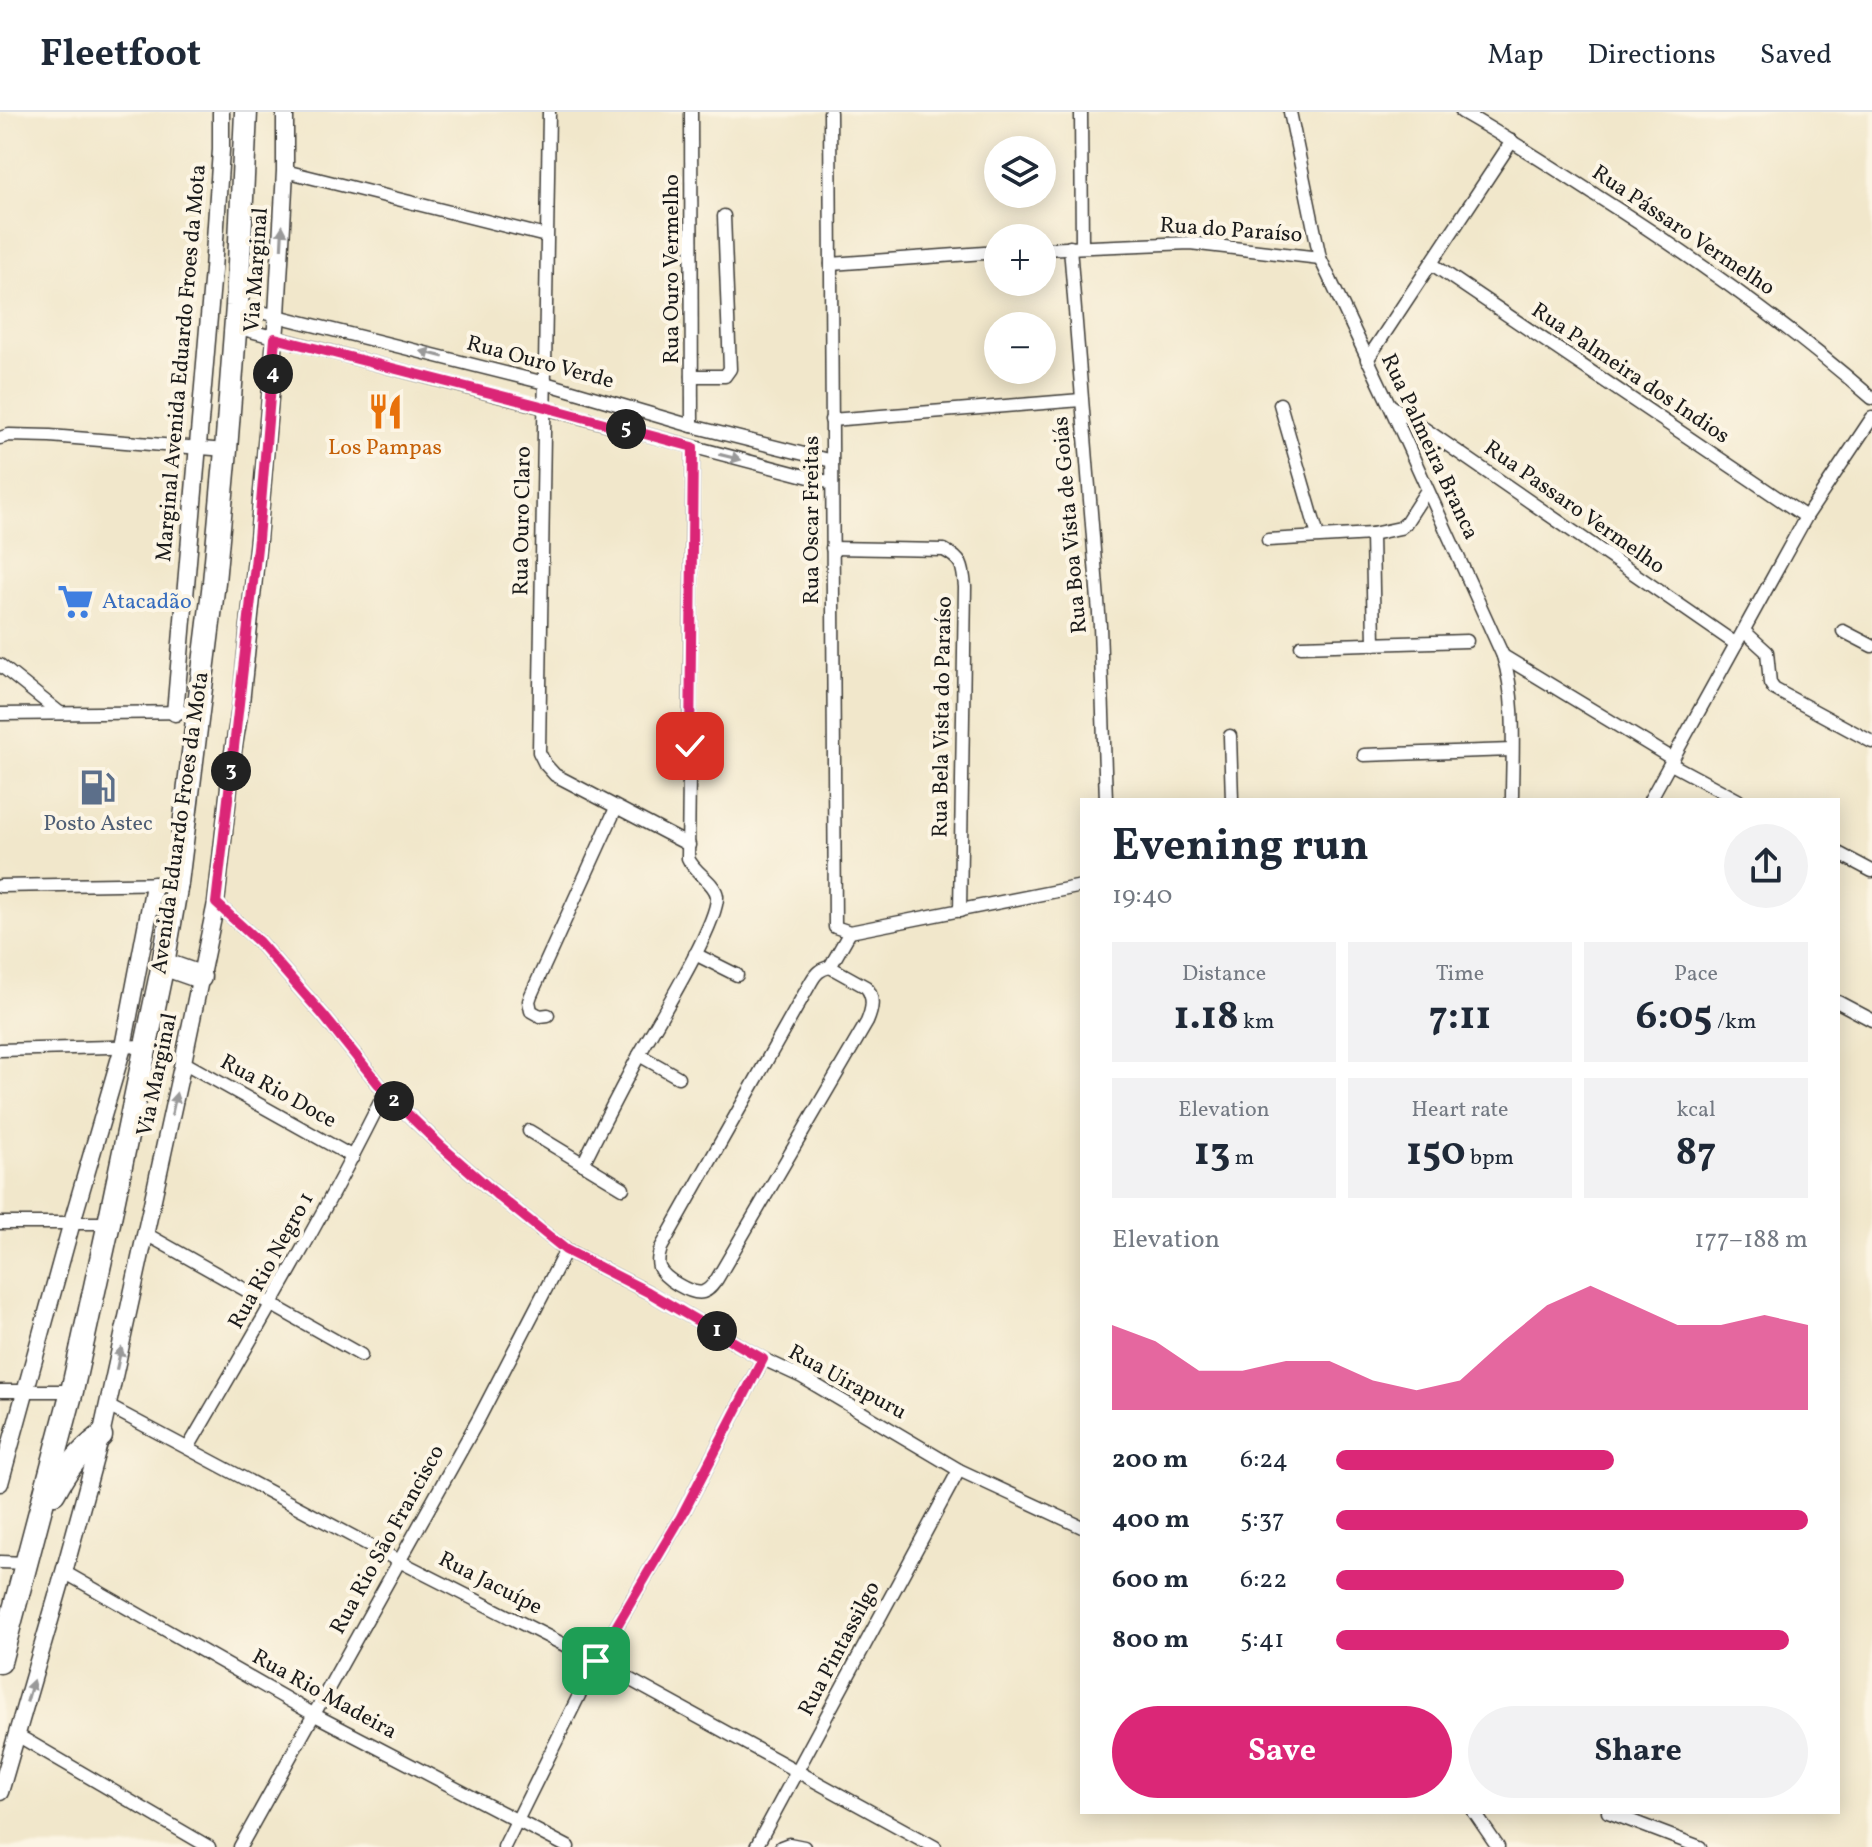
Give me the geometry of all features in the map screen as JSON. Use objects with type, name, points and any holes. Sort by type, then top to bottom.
[{"type":"highway","name":"Avenida Eduardo Froes da Mota","points":[[0,1662],[72,1391],[109,1223],[134,1047],[163,964],[177,883],[187,712],[214,582],[226,450],[246,112]]},
{"type":"highway","points":[[163,964],[200,977]]},
{"type":"highway","points":[[37,1526],[65,1470],[101,1436]]},
{"type":"street","name":"Marginal Avenida Eduardo Froes da Mota","points":[[187,712],[199,448],[221,150],[221,112]]},
{"type":"street","name":"Via Marginal","points":[[0,1792],[101,1436],[216,903],[258,539],[277,315],[285,112]]},
{"type":"street","name":"Rua Ouro Claro","points":[[549,112],[539,752],[555,775],[689,845]]},
{"type":"street","name":"Rua Ouro Vermelho","points":[[691,112],[692,426]]},
{"type":"street","name":"Rua Oscar Freitas","points":[[830,112],[835,927],[850,932]]},
{"type":"street","name":"Rua Boa Vista de Goiás","points":[[1081,112],[1076,247],[1081,400],[1100,626],[1106,798]]},
{"type":"street","name":"Rua Palmeira Branca","points":[[1290,112],[1320,258],[1503,656],[1512,697],[1512,798]]},
{"type":"street","name":"Rua Pássaro Vermelho","points":[[1462,112],[1677,247],[1785,326],[1872,398]]},
{"type":"street","points":[[1367,360],[1512,141]]},
{"type":"street","points":[[285,171],[546,236]]},
{"type":"street","points":[[692,376],[725,376],[730,369],[724,216]]},
{"type":"street","name":"Rua do Paraíso","points":[[1056,248],[1190,243],[1320,258]]},
{"type":"street","points":[[831,264],[984,253]]},
{"type":"street","name":"Rua Palmeira dos Indios","points":[[1432,264],[1806,517]]},
{"type":"street","name":"Rua Ouro Verde","points":[[236,316],[277,315],[545,383],[692,426],[832,461]]},
{"type":"street","name":"Rua Ouro Verde","points":[[236,316],[275,338],[832,483]]},
{"type":"street","points":[[831,420],[1081,400]]},
{"type":"street","points":[[1280,404],[1318,536]]},
{"type":"street","name":"Rua Passaro Vermelho","points":[[1389,404],[1736,644]]},
{"type":"street","points":[[1651,798],[1806,517],[1872,418]]},
{"type":"street","points":[[0,438],[9,435],[50,436],[226,450]]},
{"type":"street","points":[[583,1164],[695,954],[717,899],[713,887],[688,858],[693,447]]},
{"type":"street","points":[[1268,540],[1372,534],[1403,525],[1427,490]]},
{"type":"street","points":[[1372,534],[1374,644]]},
{"type":"street","name":"Rua Bela Vista do Paraíso","points":[[832,548],[944,550],[956,556],[963,567],[960,911]]},
{"type":"street","points":[[1744,631],[1767,652],[1770,683],[1774,689],[1872,742]]},
{"type":"street","points":[[1843,631],[1872,646]]},
{"type":"street","points":[[1301,646],[1467,641]]},
{"type":"street","points":[[1503,656],[1735,798]]},
{"type":"street","points":[[0,665],[60,713]]},
{"type":"street","points":[[0,714],[187,712]]},
{"type":"street","points":[[1230,736],[1232,798]]},
{"type":"street","points":[[1364,755],[1512,750]]},
{"type":"street","points":[[548,1015],[540,1016],[531,1011],[529,1001],[616,808]]},
{"type":"street","points":[[1840,854],[1872,871]]},
{"type":"street","points":[[0,886],[177,883]]},
{"type":"street","points":[[0,1483],[72,1222],[134,1047],[154,885]]},
{"type":"street","points":[[830,967],[850,932],[1080,886]]},
{"type":"street","name":"Rua Uirapuru","points":[[216,903],[259,942],[385,1092],[452,1157],[566,1250],[648,1292],[763,1359],[802,1377],[959,1470],[1080,1526]]},
{"type":"street","points":[[695,954],[737,975]]},
{"type":"street","points":[[830,967],[870,992],[872,1010],[867,1022],[717,1279],[703,1292],[688,1291],[663,1274],[658,1257],[661,1248],[816,973],[830,967]]},
{"type":"street","points":[[1840,1003],[1872,1020]]},
{"type":"street","points":[[0,1050],[134,1047]]},
{"type":"street","points":[[639,1055],[678,1077]]},
{"type":"street","name":"Rua Rio Doce","points":[[183,1062],[353,1157]]},
{"type":"street","name":"Rua Rio Negro 1","points":[[188,1448],[353,1157],[385,1092]]},
{"type":"street","points":[[529,1131],[623,1188]]},
{"type":"street","points":[[0,1223],[109,1223]]},
{"type":"street","points":[[146,1234],[361,1355]]},
{"type":"street","name":"Rua Rio São Francisco","points":[[240,1847],[478,1420],[566,1250]]},
{"type":"street","points":[[504,1847],[596,1661],[681,1517],[763,1359]]},
{"type":"street","points":[[0,1391],[72,1391]]},
{"type":"street","name":"Rua Jacuípe","points":[[108,1406],[399,1561],[596,1661],[935,1847]]},
{"type":"street","name":"Rua Pintassilgo","points":[[756,1847],[959,1470]]},
{"type":"street","points":[[0,1562],[27,1563]]},
{"type":"street","name":"Rua Rio Madeira","points":[[64,1572],[313,1714],[568,1847]]},
{"type":"street","points":[[17,1735],[209,1847]]},
{"type":"street","points":[[1475,1814],[1498,1847]]},
{"type":"street","points":[[1613,1814],[1700,1847]]},
{"type":"street","points":[[781,1847],[789,1844],[804,1847]]},
{"type":"place","name":"Los Pampas","points":[[385,412]]},
{"type":"place","name":"Atacadão","points":[[76,602]]},
{"type":"place","name":"Posto Astec","points":[[98,788]]},
{"type":"route","points":[[596,1661],[681,1517],[763,1359],[648,1292],[566,1250],[496,1194],[385,1092],[259,942],[216,903],[241,703],[275,338],[693,447],[690,746]]}]
